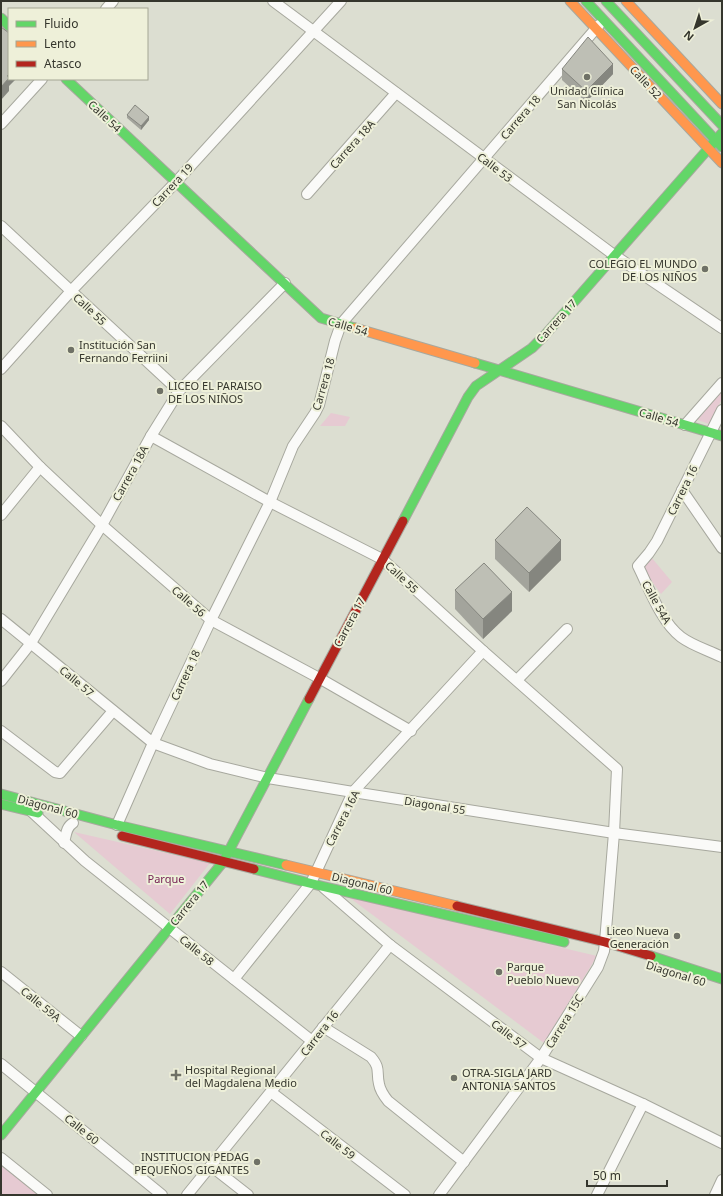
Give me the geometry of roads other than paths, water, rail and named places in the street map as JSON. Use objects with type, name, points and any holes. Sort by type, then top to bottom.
[{"type":"street","name":"Calle 53","points":[[272,1],[614,255],[722,328]]},
{"type":"street","name":"Carrera 19","points":[[1,369],[71,292],[176,182],[341,1]]},
{"type":"street","name":"Calle 52","points":[[570,1],[722,163]]},
{"type":"street","name":"Calle 52","points":[[586,1],[720,140]]},
{"type":"street","points":[[606,1],[722,125]]},
{"type":"street","points":[[614,10],[622,1]]},
{"type":"street","points":[[626,1],[722,104]]},
{"type":"street","name":"Carrera 18","points":[[117,825],[153,743],[211,620],[270,502],[293,446],[319,406],[335,341],[341,324],[604,20]]},
{"type":"street","points":[[1,124],[41,80]]},
{"type":"street","name":"Calle 54","points":[[67,80],[321,318],[722,436]]},
{"type":"street","name":"Carrera 18A","points":[[307,194],[396,93]]},
{"type":"street","name":"Carrera 17","points":[[1,1135],[170,928],[223,862],[230,851],[319,678],[468,396],[476,386],[532,348],[545,335],[709,149],[720,140]]},
{"type":"street","name":"Calle 55","points":[[1,226],[179,391]]},
{"type":"street","name":"Carrera 18A","points":[[1,681],[31,643],[102,525],[151,436],[179,391],[284,284]]},
{"type":"street","points":[[685,425],[722,383]]},
{"type":"street","name":"Carrera 16","points":[[638,566],[657,542],[722,410]]},
{"type":"street","name":"Calle 56","points":[[1,426],[40,467],[102,525],[211,620],[319,678],[411,731]]},
{"type":"street","name":"Calle 55","points":[[151,436],[270,502],[382,559],[617,770]]},
{"type":"street","points":[[1,515],[40,467]]},
{"type":"street","points":[[682,490],[722,548]]},
{"type":"street","name":"Calle 54A","points":[[638,566],[668,625],[680,636],[696,646],[722,657]]},
{"type":"street","name":"Calle 57","points":[[1,619],[153,743]]},
{"type":"street","points":[[516,680],[567,629]]},
{"type":"street","name":"Carrera 16A","points":[[234,979],[316,884],[316,872],[352,792],[411,731],[483,651]]},
{"type":"street","points":[[1,731],[55,772],[60,773],[113,711]]},
{"type":"street","name":"Diagonal 55","points":[[153,743],[210,764],[268,778],[614,832],[722,847]]},
{"type":"street","name":"Carrera 15C","points":[[439,1195],[541,1058],[598,967],[602,948],[614,832],[617,770]]},
{"type":"street","name":"Diagonal 60","points":[[1,794],[117,825],[316,872],[722,979]]},
{"type":"street","name":"Diagonal 60","points":[[1,804],[223,862],[574,944]]},
{"type":"street","name":"Calle 58","points":[[31,811],[85,861],[312,1041]]},
{"type":"street","points":[[64,843],[67,828],[73,823]]},
{"type":"street","name":"Calle 57","points":[[316,884],[390,945],[541,1058],[643,1104],[722,1143]]},
{"type":"street","name":"Carrera 16","points":[[187,1195],[390,945]]},
{"type":"street","name":"Diagonal 60","points":[[602,948],[641,963]]},
{"type":"street","name":"Diagonal 60","points":[[656,967],[722,988]]},
{"type":"street","name":"Calle 59A","points":[[1,972],[81,1036]]},
{"type":"street","points":[[323,1028],[371,1057],[377,1064],[379,1084],[382,1093],[388,1101],[464,1162]]},
{"type":"street","name":"Calle 60","points":[[1,1064],[162,1195]]},
{"type":"street","name":"Calle 59","points":[[271,1092],[405,1195]]},
{"type":"street","points":[[597,1195],[643,1104]]},
{"type":"street","points":[[1,1158],[47,1195]]},
{"type":"street","points":[[211,1166],[248,1195]]},
{"type":"street","points":[[715,1195],[722,1180]]},
{"type":"place","name":"Unidad Clínica San Nicolás","points":[[587,77]]},
{"type":"place","name":"COLEGIO EL MUNDO DE LOS NIÑOS","points":[[705,269]]},
{"type":"place","name":"Institución San Fernando Ferriini","points":[[71,350]]},
{"type":"place","name":"LICEO EL PARAISO DE LOS NIÑOS","points":[[160,391]]},
{"type":"place","name":"Liceo Nueva Generación","points":[[677,936]]},
{"type":"place","name":"Parque Pueblo Nuevo","points":[[499,972]]},
{"type":"place","name":"Hospital Regional del Magdalena Medio","points":[[176,1075]]},
{"type":"place","name":"OTRA-SIGLA JARD ANTONIA SANTOS","points":[[454,1078]]},
{"type":"place","name":"INSTITUCION PEDAG PEQUEÑOS GIGANTES","points":[[257,1162]]},
{"type":"park label","name":"Parque","points":[[166,878]]}]
